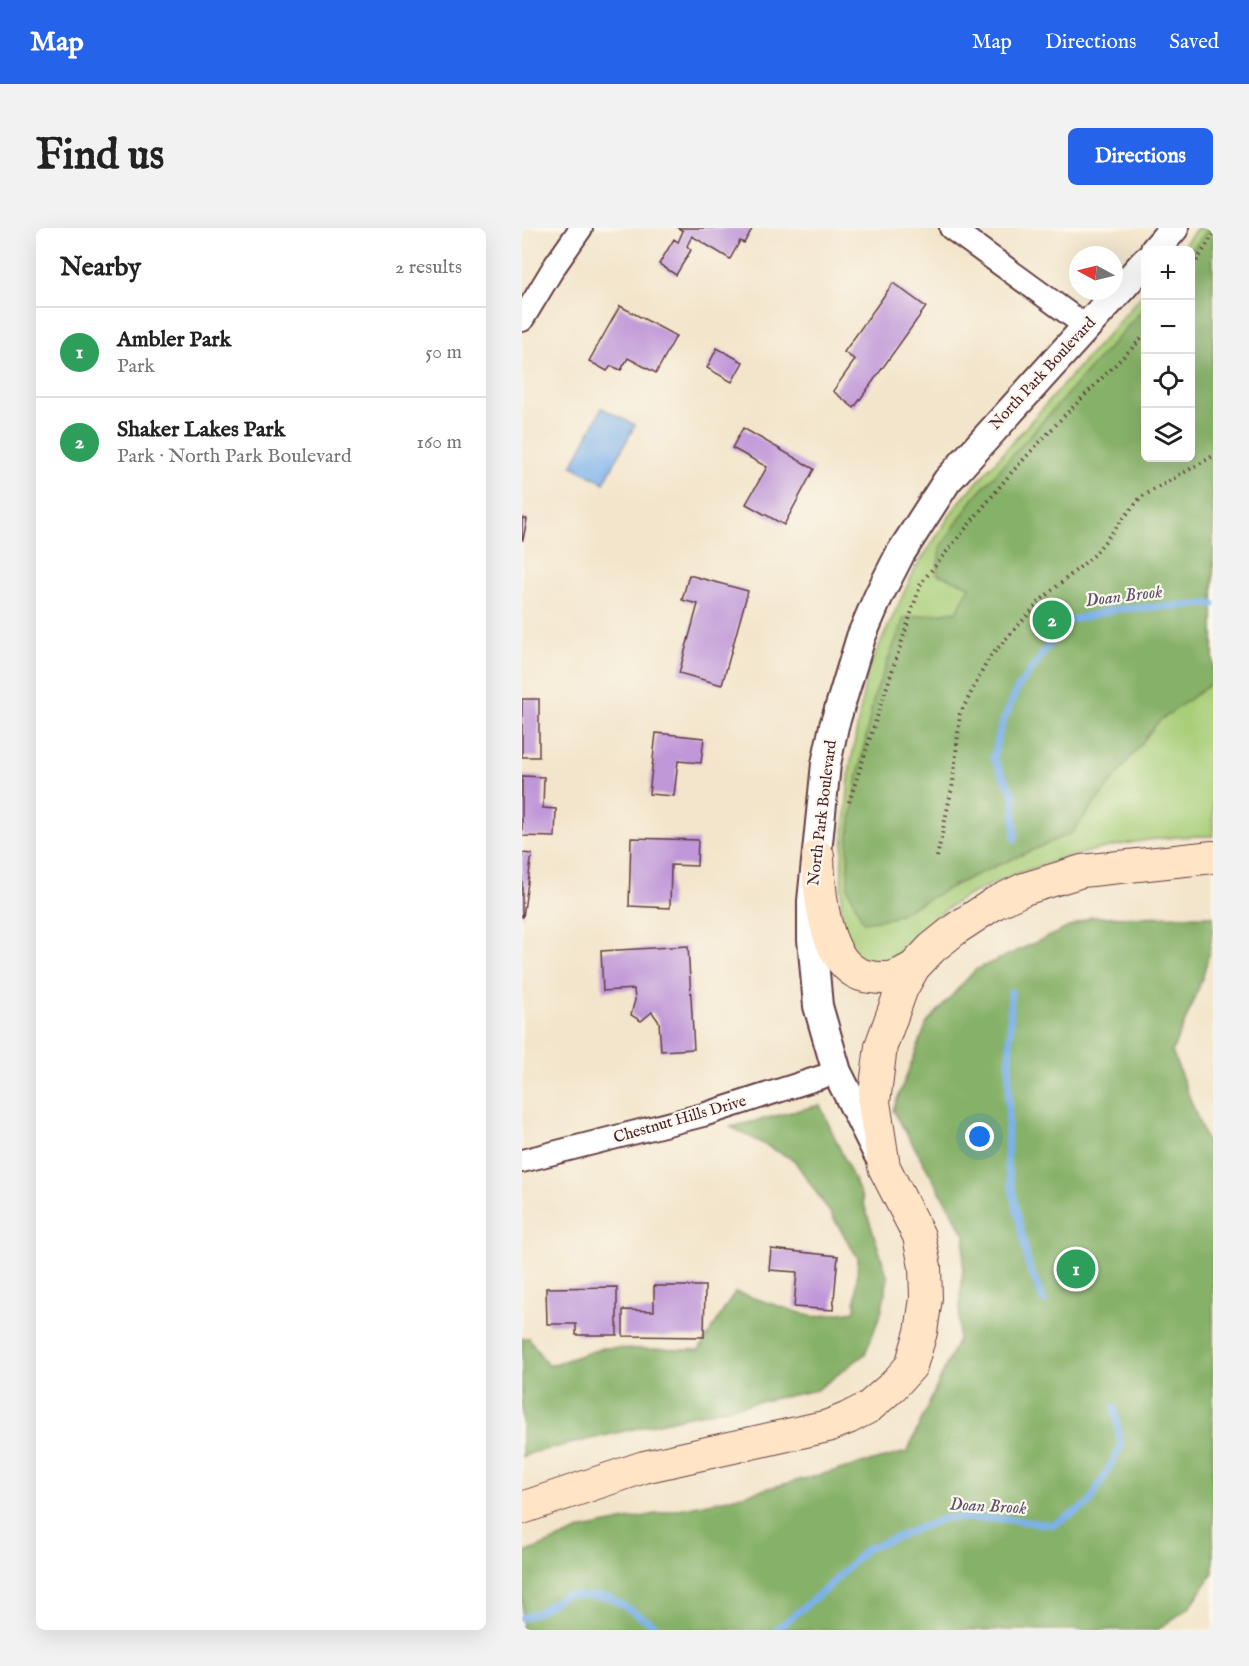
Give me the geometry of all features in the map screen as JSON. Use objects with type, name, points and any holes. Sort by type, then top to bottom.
[{"type":"main road","points":[[818,856],[819,892],[834,949],[841,961],[850,970],[863,977],[896,978],[914,967]]},
{"type":"main road","points":[[522,1508],[644,1467],[828,1426],[849,1419],[869,1407],[893,1386],[911,1366],[921,1332],[926,1298],[925,1267],[919,1236],[884,1167],[874,1102],[881,1046],[902,988],[914,967],[932,948],[957,928],[995,903],[1024,889],[1082,871],[1213,857]]},
{"type":"street","points":[[522,320],[581,228]]},
{"type":"street","points":[[951,228],[1087,327]]},
{"type":"street","points":[[1158,246],[1174,228]]},
{"type":"street","name":"North Park Boulevard","points":[[884,1167],[837,1072],[818,1006],[812,901],[825,773],[834,726],[861,637],[890,574],[900,554],[947,481],[1141,267]]},
{"type":"street","name":"Chestnut Hills Drive","points":[[522,1161],[702,1115],[837,1072]]},
{"type":"path","points":[[1195,264],[1213,235]]},
{"type":"path","points":[[848,806],[921,583],[1011,473],[1141,339]]},
{"type":"path","points":[[937,857],[953,783],[960,714],[989,658],[1041,600],[1093,556],[1141,497],[1213,456]]},
{"type":"green space","points":[[1197,228],[1213,228],[1213,836],[1151,840],[1119,845],[1086,852],[1022,872],[955,903],[915,936],[890,964],[857,966],[841,925],[842,859],[850,767],[867,672],[915,569],[957,505],[1141,297],[1141,462],[1195,462],[1195,246],[1183,246]]},
{"type":"green space","points":[[1209,228],[1213,228],[1213,682],[1158,722],[1072,833],[971,877],[891,918],[863,922],[848,888],[848,842],[857,780],[874,697],[904,618],[957,611],[970,586],[937,574],[940,548],[973,499],[1141,311],[1141,462],[1195,462],[1195,246]]},
{"type":"green space","points":[[1213,916],[1205,969],[1172,1051],[1213,1159],[1213,1573],[1190,1607],[1157,1630],[522,1630],[522,1554],[583,1529],[723,1500],[907,1452],[958,1339],[965,1235],[893,1110],[927,1023],[975,970],[1091,917]]},
{"type":"green space","points":[[820,1105],[861,1195],[888,1278],[881,1313],[865,1354],[817,1390],[689,1416],[522,1457],[522,1338],[529,1338],[548,1366],[603,1348],[699,1350],[735,1292],[813,1317],[855,1311],[858,1258],[831,1214],[794,1160],[731,1127]]},
{"type":"water","points":[[602,408],[635,425],[604,483],[572,466]]},
{"type":"building","points":[[678,228],[752,229],[744,243],[740,241],[730,259],[692,236],[687,246],[691,250],[676,275],[659,264],[674,239],[678,242],[683,231]]},
{"type":"building","points":[[893,283],[926,307],[854,408],[833,391],[855,360],[844,352]]},
{"type":"building","points":[[620,306],[676,336],[656,373],[628,358],[621,370],[611,366],[607,371],[589,361]]},
{"type":"building","points":[[717,348],[743,362],[732,382],[707,368]]},
{"type":"building","points":[[743,428],[814,469],[784,525],[746,504],[767,467],[732,448]]},
{"type":"building","points":[[522,518],[527,519],[523,540],[522,540]]},
{"type":"building","points":[[689,575],[748,591],[722,685],[679,673],[698,604],[682,600]]},
{"type":"building","points":[[522,699],[539,699],[539,757],[522,757]]},
{"type":"building","points":[[656,733],[704,738],[701,763],[678,761],[674,796],[649,794]]},
{"type":"building","points":[[522,776],[544,777],[543,808],[556,809],[555,837],[522,836]]},
{"type":"building","points":[[631,838],[698,840],[697,866],[671,865],[670,908],[629,906]]},
{"type":"building","points":[[522,853],[532,854],[523,917],[522,917]]},
{"type":"building","points":[[688,946],[694,1049],[661,1051],[659,1022],[652,1012],[641,1021],[631,1015],[635,1000],[634,989],[603,991],[601,951]]},
{"type":"building","points":[[771,1249],[838,1256],[833,1310],[794,1307],[797,1272],[769,1270]]},
{"type":"building","points":[[654,1286],[705,1286],[704,1337],[623,1336],[623,1310],[654,1311]]},
{"type":"building","points":[[617,1287],[617,1335],[576,1335],[576,1324],[547,1324],[546,1288]]},
{"type":"waterway","name":"Doan Brook","points":[[1015,839],[1014,795],[993,758],[1001,727],[1017,689],[1067,621],[1118,609],[1213,604]]},
{"type":"waterway","points":[[1011,992],[1007,1165],[1029,1267],[1044,1301]]},
{"type":"waterway","name":"Doan Brook","points":[[776,1630],[827,1588],[866,1549],[945,1518],[1003,1519],[1053,1525],[1089,1504],[1121,1446],[1114,1407]]},
{"type":"waterway","name":"Doan Brook","points":[[522,1618],[538,1612],[564,1595],[609,1597],[663,1630]]},
{"type":"place","name":"Shaker Lakes Park","points":[[1052,620]]},
{"type":"place","name":"Ambler Park","points":[[1076,1269]]}]
